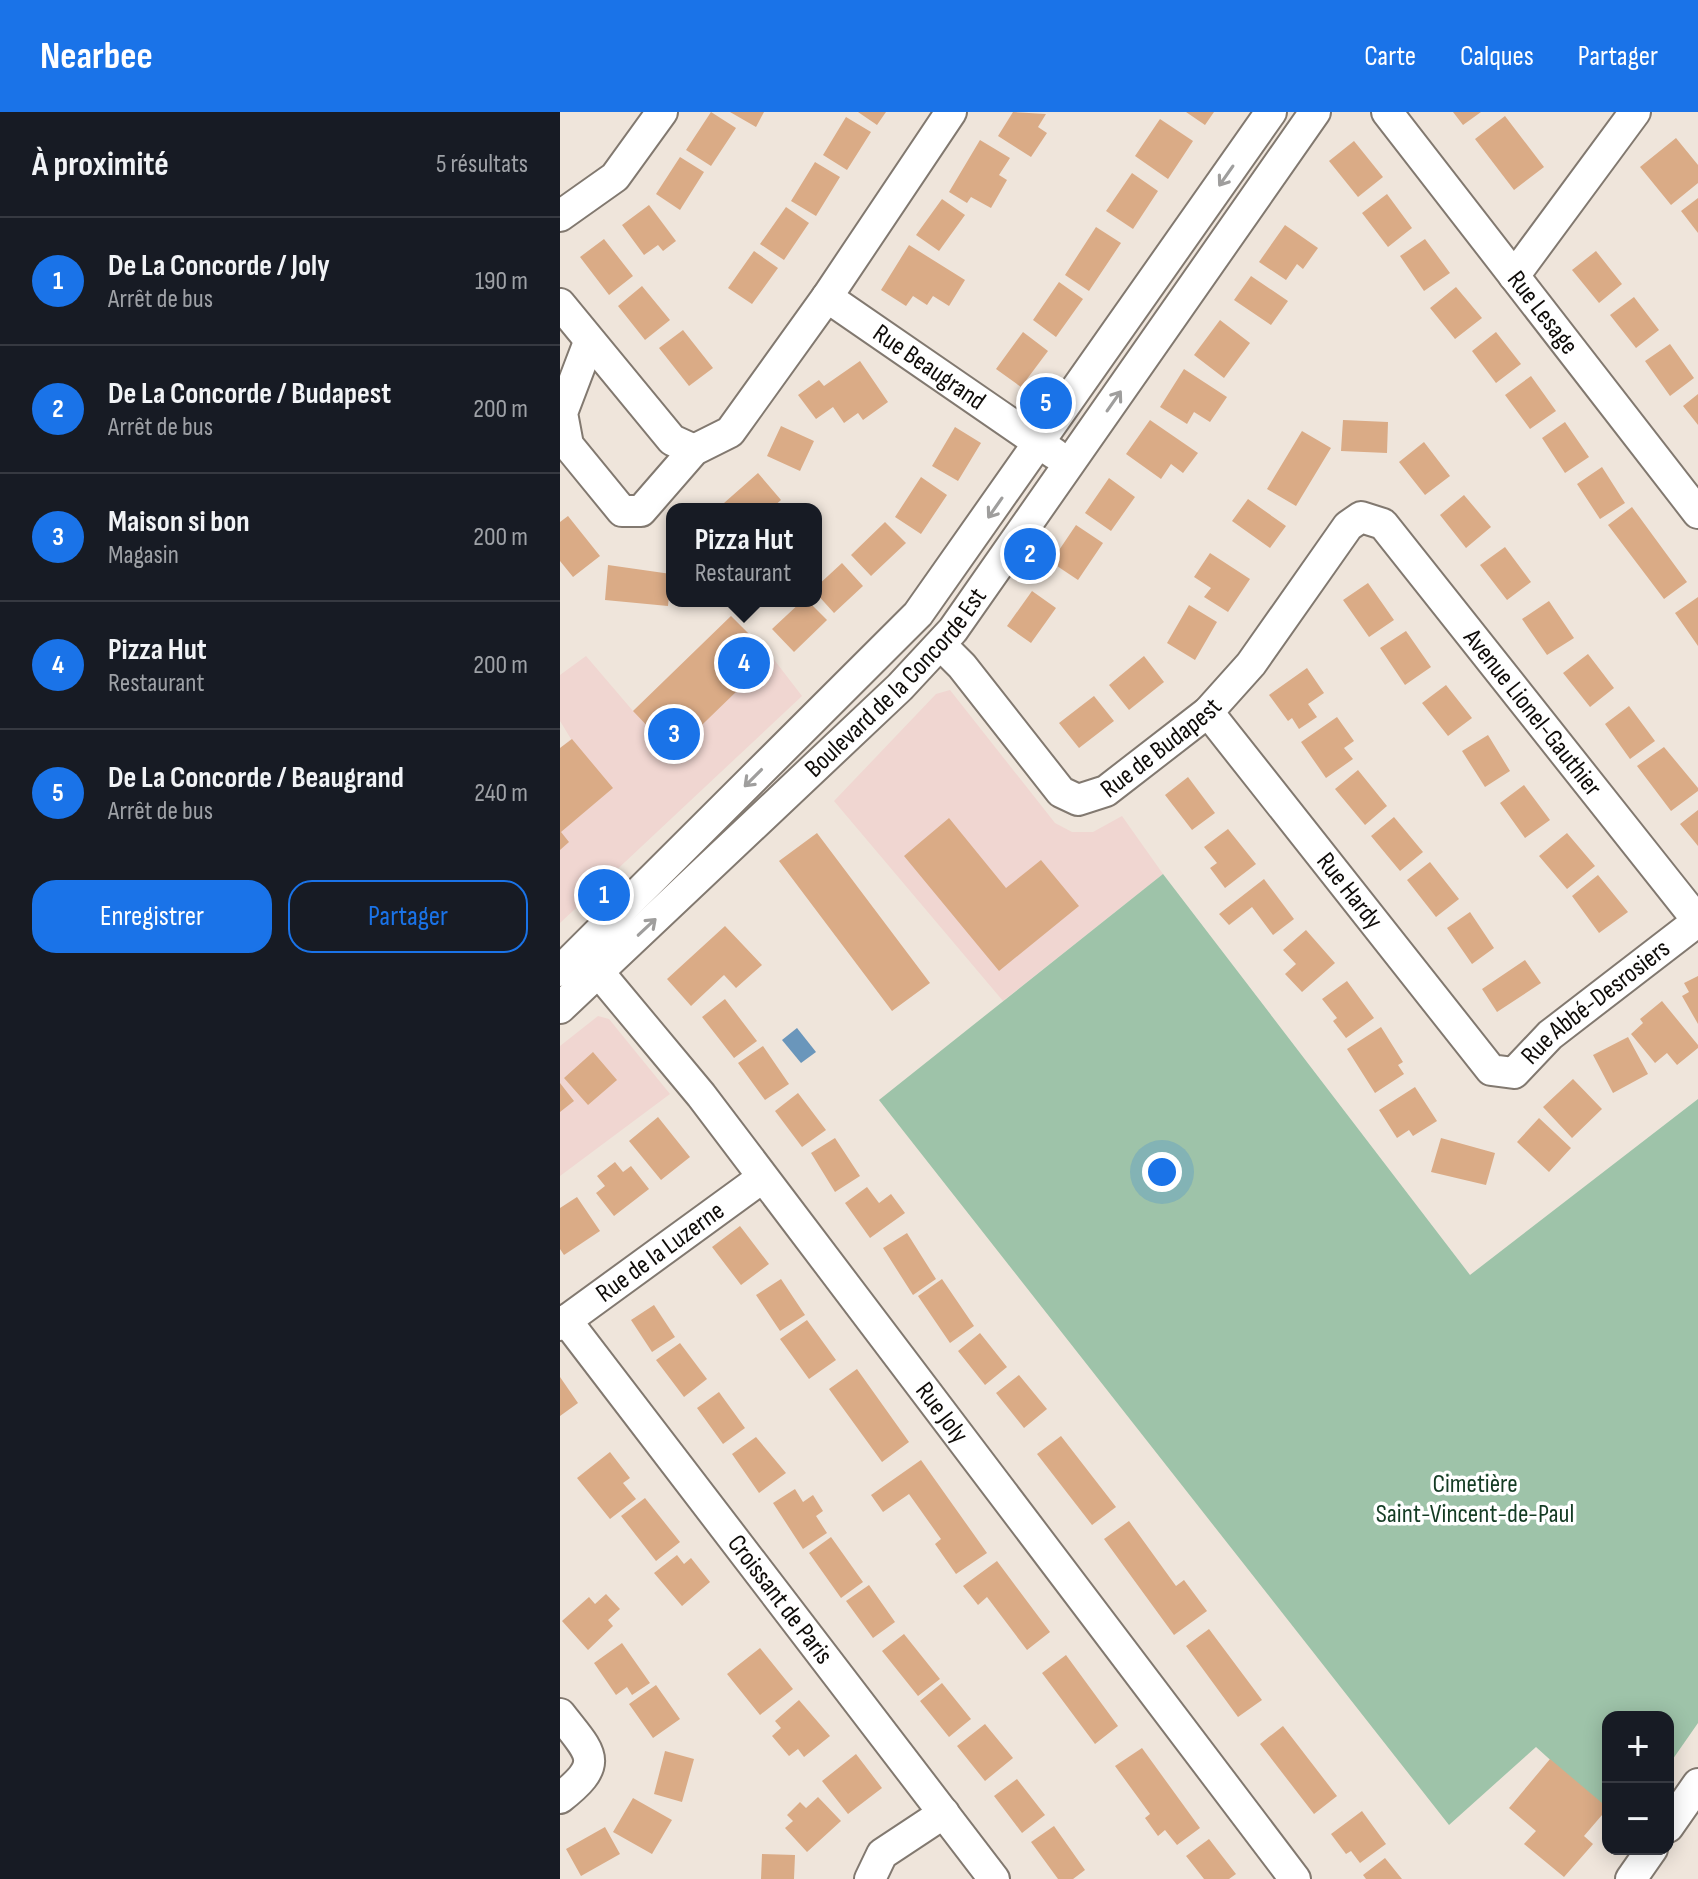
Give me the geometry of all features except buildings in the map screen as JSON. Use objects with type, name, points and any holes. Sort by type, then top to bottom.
[{"type":"street","points":[[560,216],[615,177],[662,112]]},
{"type":"street","points":[[589,342],[562,413],[568,445],[622,511],[641,511],[694,450],[730,432],[827,297],[951,112]]},
{"type":"street","name":"Boulevard de la Concorde Est","points":[[560,1008],[580,964],[918,614],[1271,112]]},
{"type":"street","name":"Boulevard de la Concorde Est","points":[[580,964],[900,687],[941,645],[965,615],[1315,112]]},
{"type":"street","name":"Rue Lesage","points":[[1387,112],[1698,513]]},
{"type":"street","points":[[1514,276],[1635,112]]},
{"type":"street","name":"Rue Beaugrand","points":[[827,297],[1069,464]]},
{"type":"street","points":[[560,304],[672,440],[694,450]]},
{"type":"street","name":"Rue de Budapest","points":[[941,645],[958,661],[1061,792],[1078,800],[1106,791],[1208,712],[1251,664],[1348,526],[1361,517]]},
{"type":"street","name":"Avenue Lionel-Gauthier","points":[[1361,517],[1383,524],[1698,921]]},
{"type":"street","name":"Rue Hardy","points":[[1208,712],[1491,1070]]},
{"type":"street","name":"Rue Abbé-Desrosiers","points":[[1491,1070],[1514,1073],[1550,1035],[1698,921]]},
{"type":"street","name":"Rue Joly","points":[[580,964],[701,1095],[1295,1879]]},
{"type":"street","name":"Rue de la Luzerne","points":[[563,1323],[762,1178]]},
{"type":"street","name":"Croissant de Paris","points":[[563,1323],[994,1879]]},
{"type":"street","points":[[560,1714],[585,1746],[590,1762],[584,1778],[560,1798]]},
{"type":"street","points":[[1674,1818],[1698,1784]]},
{"type":"street","points":[[870,1879],[882,1854],[944,1813]]},
{"type":"street","points":[[1631,1879],[1648,1855]]},
{"type":"shaded area","points":[[731,616],[772,657],[802,696],[560,923],[560,748],[571,739],[560,721],[560,675],[586,656],[633,711]]},
{"type":"shaded area","points":[[950,690],[1055,823],[1072,832],[1093,832],[1122,816],[1163,874],[1003,1001],[834,801],[936,694]]},
{"type":"shaded area","points":[[598,1016],[609,1019],[670,1094],[560,1176],[560,1046]]},
{"type":"green space","name":"Cimetière Saint-Vincent-de-Paul","points":[[1163,874],[1470,1275],[1698,1099],[1698,1723],[1674,1757],[1674,1711],[1602,1711],[1602,1807],[1536,1747],[1449,1825],[879,1100]]},
{"type":"water","points":[[797,1028],[816,1052],[801,1063],[782,1040]]},
{"type":"place","name":"De La Concorde / Beaugrand","points":[[1046,403]]},
{"type":"place","name":"De La Concorde / Budapest","points":[[1030,554]]},
{"type":"place","name":"Pizza Hut","points":[[744,663]]},
{"type":"place","name":"Maison si bon","points":[[674,734]]},
{"type":"place","name":"De La Concorde / Joly","points":[[604,895]]}]
